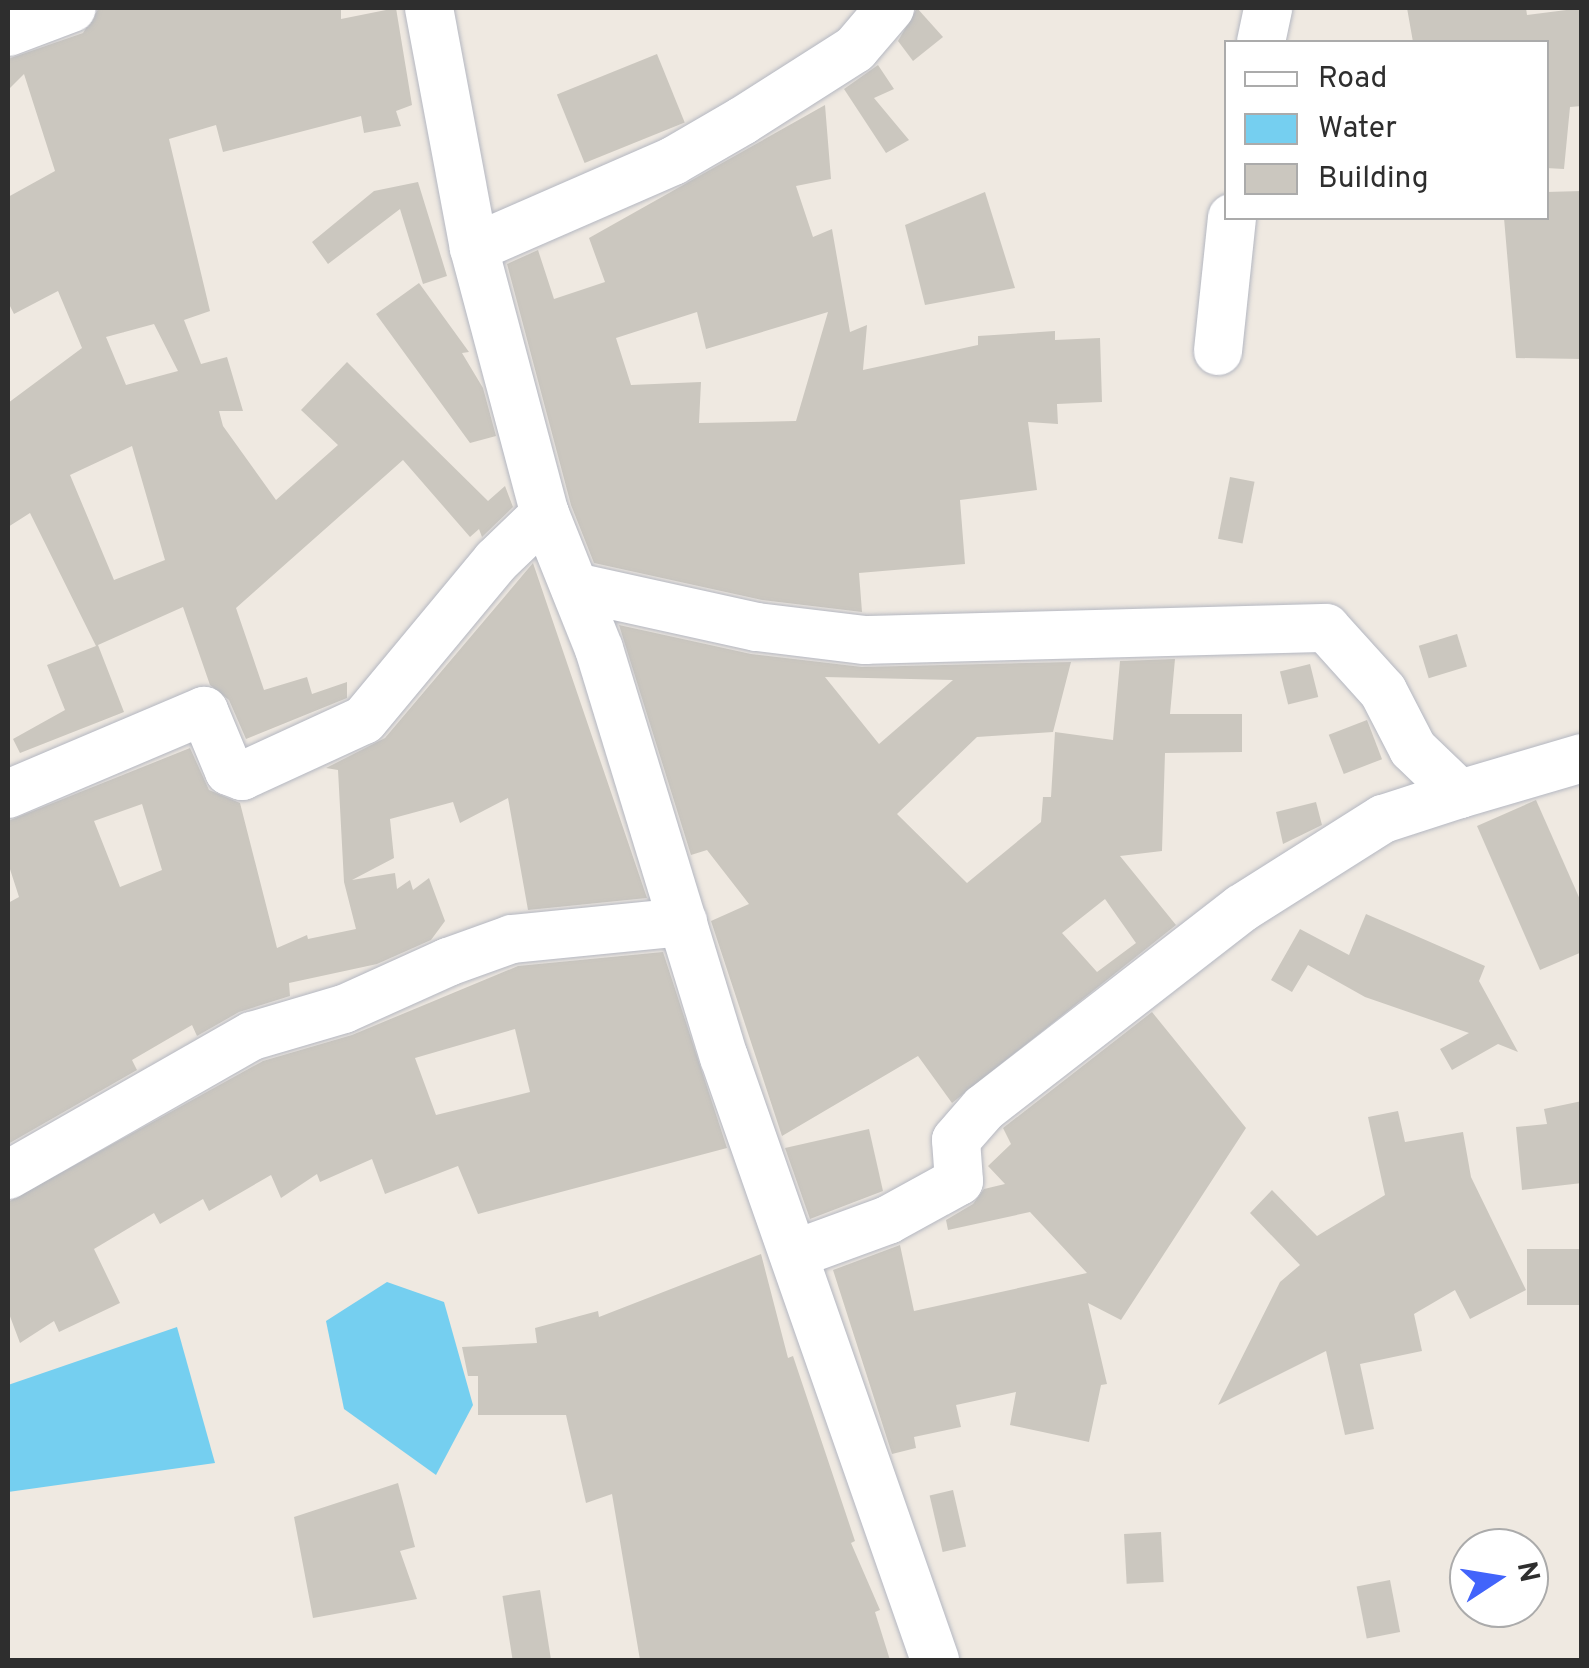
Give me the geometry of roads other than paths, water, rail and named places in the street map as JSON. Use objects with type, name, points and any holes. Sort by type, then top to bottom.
[{"type":"street","points":[[8,32],[72,8]]},
{"type":"street","points":[[429,8],[474,248],[545,514],[574,588],[682,922],[934,1660]]},
{"type":"street","points":[[474,248],[673,161],[742,122],[856,49],[890,8]]},
{"type":"street","points":[[1261,40],[1268,8]]},
{"type":"street","points":[[1218,350],[1232,220]]},
{"type":"street","points":[[8,794],[204,711],[229,770],[242,776],[364,720],[496,560],[545,514]]},
{"type":"street","points":[[574,588],[757,627],[866,640],[1326,628],[1383,692],[1413,749],[1460,794]]},
{"type":"street","points":[[795,1254],[888,1220],[959,1181],[956,1140],[984,1108],[1227,920],[1383,819],[1582,758]]},
{"type":"street","points":[[8,1175],[252,1036],[344,1008],[448,962],[512,939],[682,922]]},
{"type":"water","points":[[387,1282],[444,1302],[473,1405],[436,1475],[344,1409],[326,1321]]},
{"type":"water","points":[[177,1327],[215,1463],[8,1492],[8,1385]]}]
